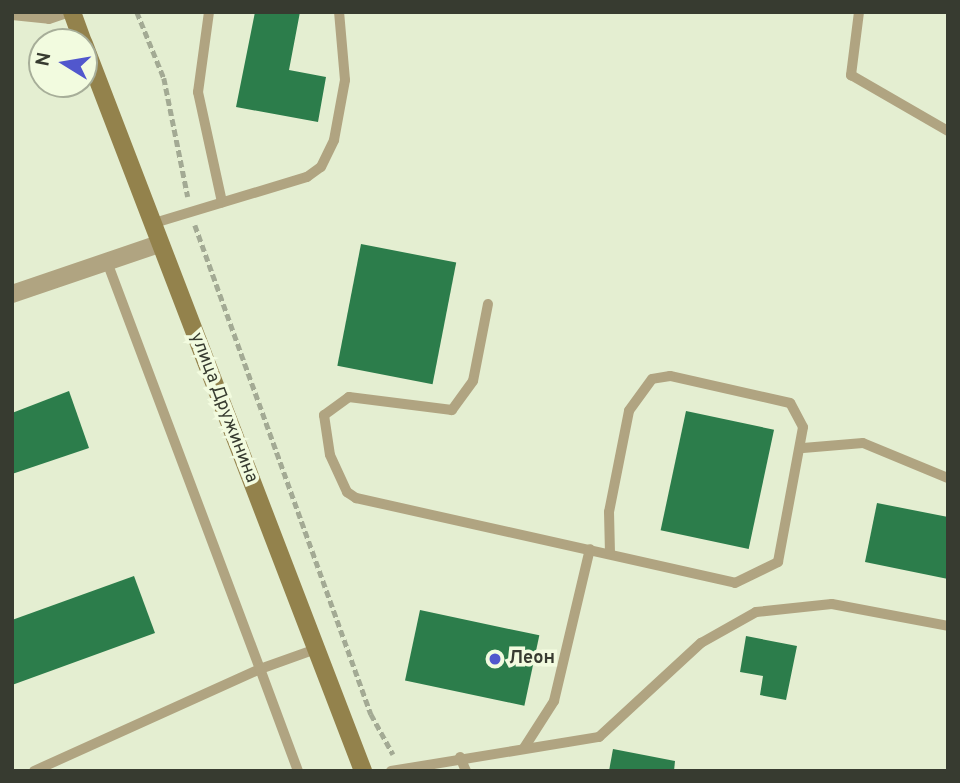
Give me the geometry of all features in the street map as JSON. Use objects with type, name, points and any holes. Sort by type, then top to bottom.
[{"type":"main road","name":"улица Дружинина","points":[[98,81],[363,771]]},
{"type":"street","points":[[12,294],[159,244]]},
{"type":"lane","points":[[12,15],[49,19],[71,12]]},
{"type":"lane","points":[[209,12],[198,92],[222,202]]},
{"type":"lane","points":[[151,224],[307,177],[321,166],[334,140],[345,80],[340,12]]},
{"type":"lane","points":[[859,12],[851,75],[948,131]]},
{"type":"lane","points":[[107,262],[298,771]]},
{"type":"lane","points":[[488,304],[473,381],[452,410],[349,397],[324,415],[340,480],[356,498],[735,583],[763,574],[778,562],[803,449],[803,427],[790,403],[670,376],[652,379],[629,411],[610,512],[611,554]]},
{"type":"lane","points":[[803,449],[839,440],[863,443],[948,478]]},
{"type":"lane","points":[[524,748],[554,701],[590,550]]},
{"type":"lane","points":[[396,769],[599,737],[701,643],[756,612],[832,604],[948,626]]},
{"type":"lane","points":[[34,771],[260,669],[316,649]]},
{"type":"lane","points":[[460,757],[466,771]]},
{"type":"path","points":[[138,12],[164,78],[190,213],[371,714],[396,769]]},
{"type":"building","points":[[255,12],[300,12],[289,70],[326,77],[318,122],[236,107]]},
{"type":"building","points":[[361,244],[456,263],[433,384],[337,366]]},
{"type":"building","points":[[69,391],[89,448],[12,474],[12,413]]},
{"type":"building","points":[[686,411],[774,430],[749,549],[661,530]]},
{"type":"building","points":[[877,503],[948,517],[948,579],[865,562]]},
{"type":"building","points":[[134,576],[155,633],[12,685],[12,620]]},
{"type":"building","points":[[420,610],[539,635],[524,706],[405,680]]},
{"type":"building","points":[[746,636],[797,646],[786,700],[760,695],[763,676],[740,672]]},
{"type":"building","points":[[613,749],[675,761],[674,771],[609,771]]},
{"type":"place","name":"Леон","points":[[495,659]]}]
